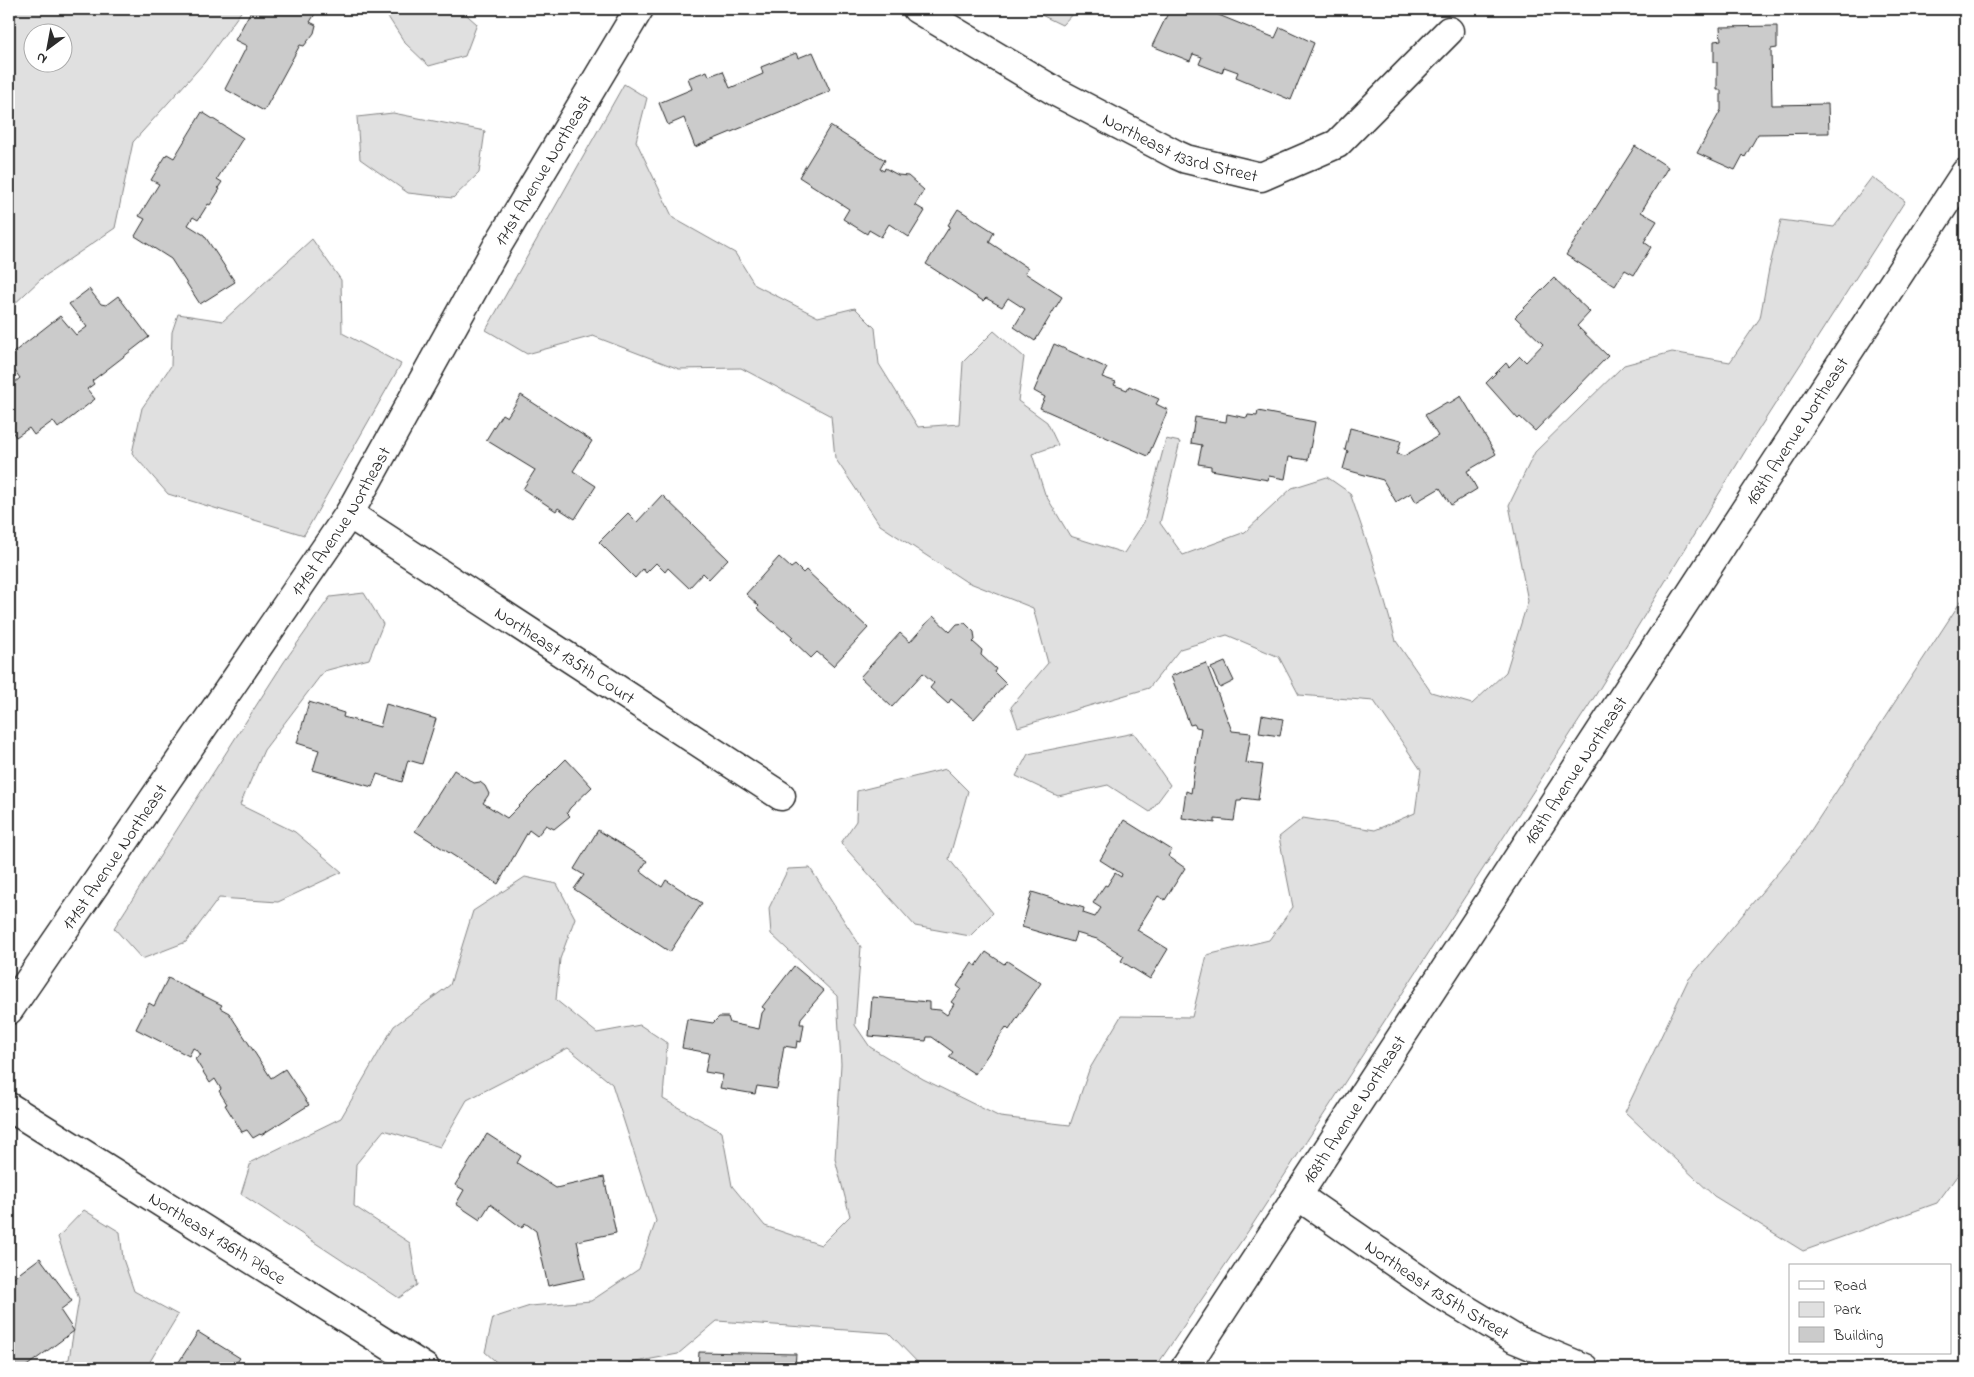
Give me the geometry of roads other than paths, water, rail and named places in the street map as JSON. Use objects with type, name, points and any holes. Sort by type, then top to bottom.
[{"type":"street","name":"171st Avenue Northeast","points":[[9,1010],[349,514],[499,243],[639,9]]},
{"type":"street","name":"Northeast 133rd Street","points":[[917,9],[1058,93],[1177,155],[1186,159],[1261,177],[1337,144],[1449,31]]},
{"type":"street","name":"168th Avenue Northeast","points":[[1185,1368],[1965,173]]},
{"type":"street","name":"Northeast 135th Court","points":[[349,514],[782,796]]},
{"type":"street","name":"Northeast 136th Place","points":[[9,1107],[425,1368]]},
{"type":"street","name":"Northeast 135th Street","points":[[1298,1196],[1436,1292],[1515,1339],[1584,1368]]}]
